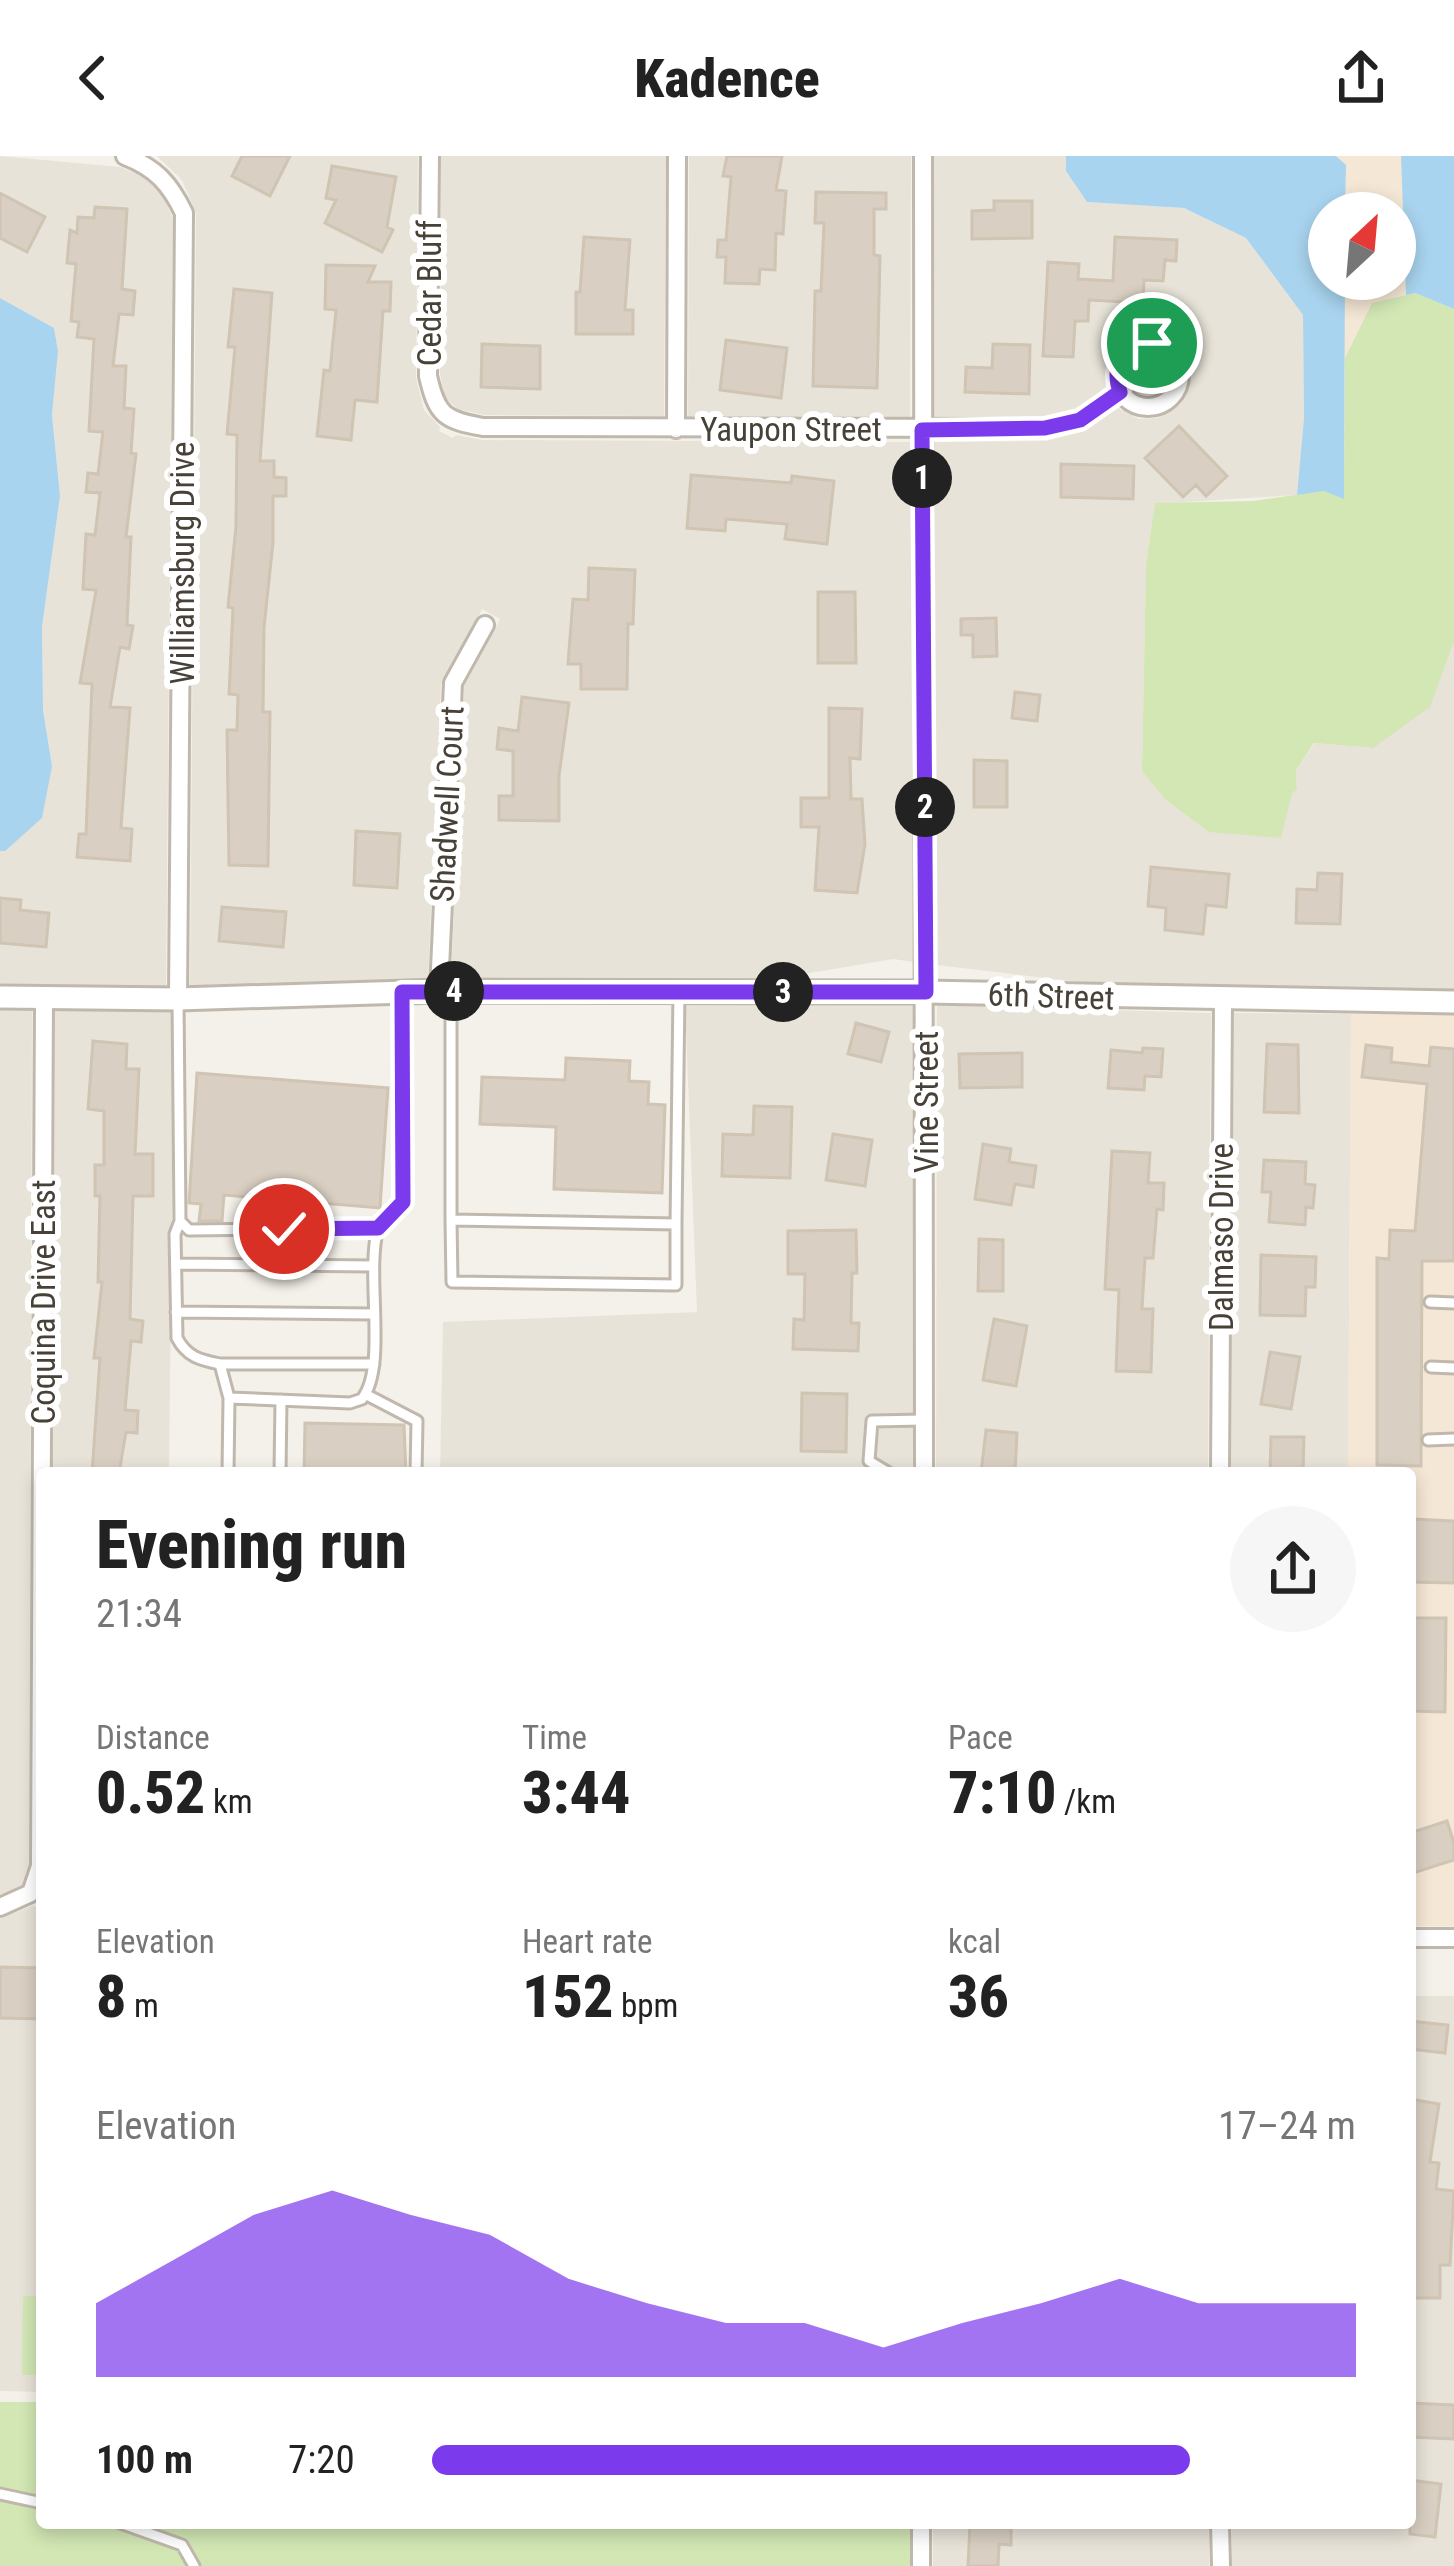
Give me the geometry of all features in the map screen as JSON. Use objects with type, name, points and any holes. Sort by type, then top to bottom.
[{"type":"street","name":"Williamsburg Drive","points":[[125,156],[149,165],[172,187],[184,213],[178,999]]},
{"type":"street","name":"Cedar Bluff","points":[[430,156],[428,376],[435,405],[452,421]]},
{"type":"street","points":[[676,428],[677,156]]},
{"type":"street","name":"Vine Street","points":[[923,156],[924,1467]]},
{"type":"street","name":"Yaupon Street","points":[[452,421],[483,427],[1045,428],[1080,420],[1120,392]]},
{"type":"street","name":"Shadwell Court","points":[[445,991],[453,683],[485,625]]},
{"type":"street","name":"6th Street","points":[[0,998],[178,999],[445,991],[926,992],[1454,1002]]},
{"type":"street","name":"Coquina Drive East","points":[[42,1467],[44,998]]},
{"type":"street","name":"Dalmaso Drive","points":[[1220,1467],[1222,1000]]},
{"type":"street","name":"Coquina Drive East","points":[[0,1907],[32,1892],[36,1879]]},
{"type":"street","points":[[1416,1938],[1454,1938]]},
{"type":"street","points":[[921,2566],[922,2529]]},
{"type":"street","points":[[1220,2529],[1221,2566]]},
{"type":"lane","points":[[445,991],[452,1282],[676,1285],[679,992]]},
{"type":"lane","points":[[229,1398],[350,1403],[370,1389],[372,1266],[378,1228],[403,1202],[402,992]]},
{"type":"lane","points":[[178,999],[176,1312],[182,1349],[196,1359],[220,1364],[374,1364]]},
{"type":"lane","points":[[451,1220],[676,1224]]},
{"type":"lane","points":[[180,1221],[189,1230],[378,1228]]},
{"type":"lane","points":[[176,1264],[372,1266]]},
{"type":"lane","points":[[1430,1302],[1454,1303]]},
{"type":"lane","points":[[176,1312],[373,1314]]},
{"type":"lane","points":[[220,1364],[229,1398],[228,1467]]},
{"type":"lane","points":[[1431,1367],[1454,1368]]},
{"type":"lane","points":[[365,1394],[417,1421],[416,1467]]},
{"type":"lane","points":[[280,1467],[281,1400]]},
{"type":"lane","points":[[878,1467],[868,1461],[872,1421],[924,1420]]},
{"type":"lane","points":[[1428,1440],[1454,1439]]},
{"type":"lane","points":[[0,2494],[36,2502]]},
{"type":"lane","points":[[137,2529],[182,2545],[194,2566]]},
{"type":"shaded area","points":[[0,156],[120,167],[142,176],[162,195],[173,218],[166,986],[0,985],[0,851],[5,851],[52,766],[43,710],[42,627],[60,496],[52,415],[58,351],[54,328],[0,298]]},
{"type":"shaded area","points":[[157,156],[418,156],[416,378],[424,410],[439,431],[453,438],[910,442],[914,962],[893,959],[774,979],[451,979],[464,686],[500,619],[482,609],[441,684],[428,979],[190,986],[196,213],[182,180]]},
{"type":"shaded area","points":[[441,156],[666,156],[664,416],[485,415],[458,409],[445,398],[440,373]]},
{"type":"shaded area","points":[[689,156],[911,156],[910,417],[688,416]]},
{"type":"shaded area","points":[[934,156],[1066,156],[1066,171],[1087,202],[1184,208],[1246,238],[1303,315],[1304,418],[1297,495],[1155,504],[1146,564],[1142,771],[1293,792],[1297,790],[1296,770],[1315,743],[1373,748],[1454,641],[1454,990],[1095,984],[937,965],[933,442],[1047,441],[1086,430],[1118,408],[1139,419],[1158,418],[1180,405],[1191,372],[1186,353],[1173,338],[1156,331],[1137,332],[1120,341],[1108,358],[1106,388],[1077,408],[1045,416],[933,417]]},
{"type":"shaded area","points":[[1336,156],[1401,156],[1402,192],[1345,192],[1346,165]]},
{"type":"shaded area","points":[[1345,300],[1385,300],[1372,303],[1345,358]]},
{"type":"shaded area","points":[[685,1004],[914,1005],[913,1467],[440,1467],[443,1322],[697,1312]]},
{"type":"shaded area","points":[[937,1005],[1211,1013],[1208,1467],[936,1467]]},
{"type":"shaded area","points":[[0,1010],[32,1010],[29,1865],[23,1884],[4,1894],[0,1894]]},
{"type":"shaded area","points":[[55,1010],[174,1011],[169,1467],[53,1467]]},
{"type":"shaded area","points":[[1234,1013],[1351,1014],[1348,1467],[1231,1467]]},
{"type":"shaded area","points":[[1351,1014],[1454,1015],[1454,1926],[1416,1926],[1416,1467],[1348,1467]]},
{"type":"shaded area","points":[[36,1907],[36,2392],[0,2391],[0,1919]]},
{"type":"shaded area","points":[[1416,1996],[1454,1996],[1454,2566],[1232,2566],[1232,2529],[1416,2529]]},
{"type":"shaded area","points":[[933,2529],[1209,2529],[1209,2566],[933,2566]]},
{"type":"green space","points":[[1416,293],[1454,309],[1454,641],[1430,707],[1373,748],[1314,743],[1296,770],[1297,790],[1292,793],[1281,838],[1209,832],[1165,799],[1142,771],[1146,564],[1155,503],[1253,501],[1324,491],[1344,498],[1345,358],[1372,303],[1416,300]]},
{"type":"green space","points":[[23,2296],[36,2296],[36,2375],[22,2375]]},
{"type":"green space","points":[[0,2402],[36,2402],[36,2529],[921,2529],[921,2566],[0,2566]]},
{"type":"water","points":[[1066,156],[1336,156],[1346,165],[1345,192],[1308,192],[1308,300],[1345,300],[1344,499],[1324,491],[1297,495],[1304,418],[1303,315],[1246,238],[1184,208],[1087,202],[1066,171]]},
{"type":"water","points":[[1401,156],[1454,156],[1454,309],[1416,293],[1416,192],[1402,192]]},
{"type":"water","points":[[0,298],[54,328],[58,351],[52,415],[60,496],[42,627],[43,710],[52,766],[42,818],[5,851],[0,851]]},
{"type":"building","points":[[242,156],[290,156],[270,196],[232,176]]},
{"type":"building","points":[[727,156],[782,156],[776,190],[786,191],[783,234],[776,233],[775,270],[760,269],[759,284],[725,283],[726,257],[717,257],[718,240],[726,240],[731,177],[723,176]]},
{"type":"building","points":[[332,166],[396,177],[387,227],[393,230],[382,252],[325,223],[336,200],[326,198]]},
{"type":"building","points":[[816,192],[886,193],[886,209],[874,209],[874,255],[880,256],[877,388],[813,386],[815,291],[821,291],[824,223],[815,223]]},
{"type":"building","points":[[0,193],[45,217],[27,252],[0,238]]},
{"type":"building","points":[[994,201],[1032,201],[1032,238],[972,239],[972,211],[994,210]]},
{"type":"building","points":[[95,207],[127,209],[122,289],[135,291],[133,315],[119,314],[113,366],[126,366],[124,408],[134,409],[131,453],[136,454],[126,537],[131,537],[127,625],[133,626],[129,649],[120,647],[110,707],[130,708],[121,828],[132,829],[130,861],[77,857],[79,834],[86,834],[92,684],[80,683],[96,590],[83,589],[86,534],[95,535],[100,493],[86,492],[88,473],[98,474],[103,432],[89,431],[94,339],[77,337],[79,322],[71,321],[76,264],[67,263],[70,230],[77,233],[78,217],[94,218]]},
{"type":"building","points":[[584,237],[630,240],[625,310],[633,310],[633,334],[576,334]]},
{"type":"building","points":[[1115,237],[1177,240],[1176,261],[1165,260],[1163,281],[1144,280],[1143,303],[1089,300],[1088,321],[1075,321],[1073,357],[1043,356],[1048,262],[1079,264],[1078,279],[1113,281]]},
{"type":"building","points":[[326,265],[375,266],[368,282],[391,282],[390,311],[383,311],[377,402],[355,400],[351,440],[317,436],[336,310],[325,309]]},
{"type":"building","points":[[234,289],[272,293],[260,461],[274,461],[274,477],[286,478],[286,496],[273,496],[264,627],[263,712],[270,712],[268,866],[229,865],[227,730],[237,730],[238,695],[229,694],[233,608],[228,607],[236,526],[237,435],[227,434],[235,347],[228,347]]},
{"type":"building","points":[[726,340],[787,348],[781,398],[720,390]]},
{"type":"building","points":[[482,344],[540,346],[540,389],[481,387]]},
{"type":"building","points":[[993,344],[1030,345],[1029,394],[965,392],[966,367],[992,368]]},
{"type":"building","points":[[1179,426],[1227,476],[1206,496],[1196,485],[1183,497],[1145,458]]},
{"type":"building","points":[[1061,464],[1134,466],[1133,499],[1061,497]]},
{"type":"building","points":[[691,475],[791,483],[792,476],[834,481],[827,544],[785,539],[787,524],[726,519],[725,531],[687,528]]},
{"type":"building","points":[[589,568],[635,570],[627,689],[581,689],[581,664],[568,664],[573,599],[588,600]]},
{"type":"building","points":[[818,592],[855,592],[856,663],[818,663]]},
{"type":"building","points":[[996,618],[997,656],[973,657],[973,635],[961,635],[961,619]]},
{"type":"building","points":[[1015,692],[1040,695],[1037,721],[1012,718]]},
{"type":"building","points":[[522,697],[569,703],[559,776],[559,821],[499,820],[499,796],[513,796],[513,751],[497,749],[499,728],[518,731]]},
{"type":"building","points":[[829,708],[862,709],[860,759],[850,758],[851,799],[862,799],[865,844],[857,893],[815,890],[819,827],[801,827],[801,798],[829,798]]},
{"type":"building","points":[[974,760],[1007,761],[1007,807],[974,807]]},
{"type":"building","points":[[356,831],[400,834],[397,888],[354,885]]},
{"type":"building","points":[[1151,867],[1229,874],[1226,907],[1206,905],[1203,934],[1165,930],[1166,908],[1148,906]]},
{"type":"building","points":[[1318,873],[1342,874],[1340,924],[1296,923],[1297,889],[1317,890]]},
{"type":"building","points":[[0,898],[21,900],[20,910],[49,913],[46,947],[0,943]]},
{"type":"building","points":[[222,907],[286,912],[283,947],[219,941]]},
{"type":"building","points":[[856,1023],[889,1032],[881,1062],[848,1054]]},
{"type":"building","points":[[93,1041],[127,1044],[126,1069],[139,1069],[135,1154],[153,1154],[153,1196],[133,1196],[130,1319],[143,1321],[141,1342],[131,1341],[125,1410],[138,1411],[137,1433],[126,1432],[120,1467],[92,1467],[100,1358],[94,1358],[102,1282],[98,1282],[100,1196],[95,1196],[95,1165],[104,1165],[104,1111],[88,1109]]},
{"type":"building","points":[[1267,1044],[1298,1045],[1299,1113],[1264,1112]]},
{"type":"building","points":[[1366,1045],[1392,1048],[1391,1062],[1429,1066],[1431,1047],[1454,1049],[1454,1261],[1422,1261],[1421,1466],[1377,1465],[1377,1258],[1389,1259],[1390,1230],[1415,1231],[1427,1084],[1362,1077]]},
{"type":"building","points":[[1143,1048],[1163,1049],[1161,1077],[1145,1076],[1144,1090],[1108,1088],[1111,1050],[1142,1053]]},
{"type":"building","points":[[1022,1053],[1022,1087],[960,1088],[959,1054]]},
{"type":"building","points":[[566,1058],[630,1061],[629,1081],[649,1082],[648,1104],[665,1105],[662,1193],[554,1189],[556,1127],[480,1124],[482,1077],[565,1080]]},
{"type":"building","points":[[197,1073],[388,1088],[380,1208],[224,1195],[222,1221],[199,1221],[201,1204],[189,1203]]},
{"type":"building","points":[[754,1106],[792,1107],[790,1178],[722,1176],[723,1134],[753,1135]]},
{"type":"building","points":[[833,1134],[872,1140],[865,1186],[826,1180]]},
{"type":"building","points":[[983,1144],[1011,1149],[1009,1162],[1036,1166],[1033,1187],[1015,1184],[1011,1205],[975,1199]]},
{"type":"building","points":[[1112,1151],[1150,1153],[1148,1183],[1164,1183],[1153,1258],[1145,1258],[1142,1309],[1153,1309],[1151,1372],[1116,1371],[1119,1290],[1105,1289]]},
{"type":"building","points":[[1264,1160],[1306,1162],[1305,1184],[1315,1185],[1313,1208],[1306,1207],[1305,1225],[1269,1222],[1271,1192],[1262,1192]]},
{"type":"building","points":[[856,1230],[851,1323],[859,1323],[858,1351],[793,1349],[794,1319],[804,1320],[805,1274],[788,1274],[788,1231]]},
{"type":"building","points":[[979,1239],[1003,1240],[1003,1291],[978,1291]]},
{"type":"building","points":[[1261,1255],[1316,1257],[1315,1287],[1306,1287],[1305,1316],[1260,1315]]},
{"type":"building","points":[[994,1319],[1027,1326],[1016,1386],[983,1380]]},
{"type":"building","points":[[1270,1352],[1300,1357],[1291,1409],[1261,1404]]},
{"type":"building","points":[[802,1393],[847,1394],[846,1452],[801,1451]]},
{"type":"building","points":[[305,1423],[404,1425],[406,1467],[304,1467]]},
{"type":"building","points":[[986,1430],[1017,1433],[1015,1467],[982,1467]]},
{"type":"building","points":[[1271,1437],[1304,1437],[1303,1467],[1270,1467]]},
{"type":"building","points":[[1416,1519],[1454,1521],[1454,1583],[1416,1582]]},
{"type":"building","points":[[1416,1618],[1446,1618],[1445,1712],[1416,1711]]},
{"type":"building","points":[[1447,1821],[1454,1860],[1416,1872],[1416,1831]]},
{"type":"building","points":[[0,1967],[36,1968],[36,2019],[0,2018]]},
{"type":"building","points":[[1416,2022],[1448,2025],[1445,2053],[1416,2050]]},
{"type":"building","points":[[1416,2100],[1439,2104],[1430,2162],[1439,2163],[1436,2189],[1454,2191],[1450,2265],[1440,2265],[1440,2298],[1416,2298]]},
{"type":"building","points":[[1416,2403],[1454,2405],[1454,2439],[1416,2437]]},
{"type":"building","points":[[1416,2481],[1441,2484],[1435,2537],[1410,2534],[1410,2529],[1416,2529]]},
{"type":"building","points":[[970,2529],[1011,2529],[1011,2545],[999,2544],[998,2566],[968,2566]]},
{"type":"route","points":[[284,1229],[378,1228],[403,1202],[402,992],[926,992],[922,430],[1045,428],[1080,420],[1120,392],[1115,379],[1125,352],[1137,344],[1152,343]]}]
